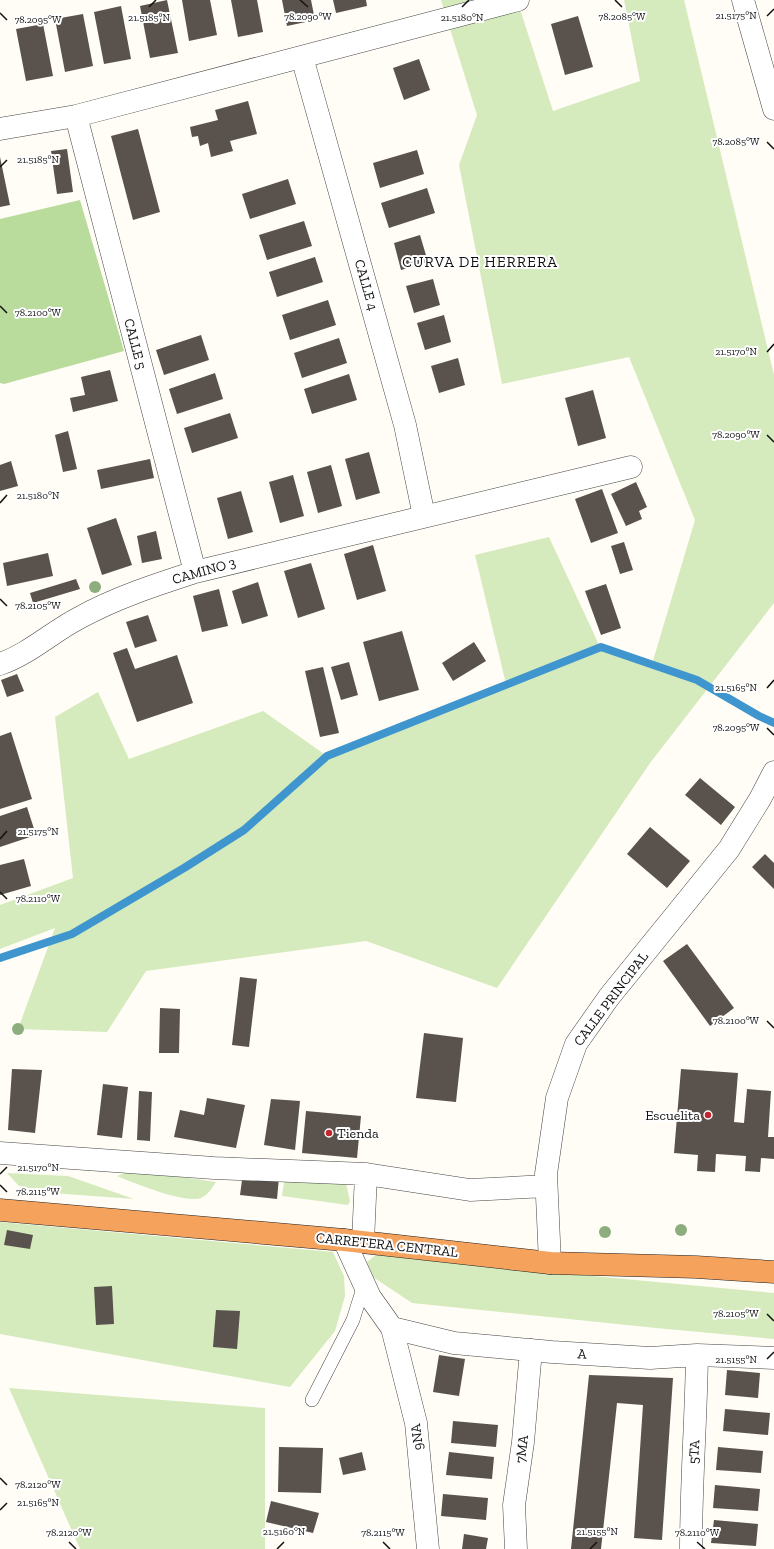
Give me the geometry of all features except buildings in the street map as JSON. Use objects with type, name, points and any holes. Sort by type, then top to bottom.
[{"type":"highway","name":"CARRETERA CENTRAL","points":[[0,1210],[354,1241],[550,1263],[696,1267],[774,1272]]},
{"type":"street","points":[[0,129],[76,116],[518,0]]},
{"type":"street","points":[[743,0],[774,109]]},
{"type":"street","name":"CALLE 4","points":[[302,57],[405,425],[424,516]]},
{"type":"street","name":"CALLE 5","points":[[76,116],[195,572]]},
{"type":"street","name":"CAMINO 3","points":[[0,664],[10,661],[38,645],[78,618],[130,593],[195,572],[631,467]]},
{"type":"street","name":"CALLE PRINCIPAL","points":[[550,1263],[546,1174],[557,1098],[576,1044],[609,998],[729,849],[760,799],[774,772]]},
{"type":"street","points":[[0,1153],[214,1168],[366,1174],[470,1190],[546,1186]]},
{"type":"street","points":[[366,1174],[354,1241],[364,1285],[370,1297],[392,1328]]},
{"type":"street","name":"A","points":[[392,1328],[454,1343],[530,1350],[650,1358],[698,1355],[774,1358]]},
{"type":"street","name":"9NA","points":[[392,1328],[416,1423],[428,1549]]},
{"type":"street","name":"7MA","points":[[516,1549],[514,1505],[523,1442],[530,1350]]},
{"type":"street","name":"5TA","points":[[691,1549],[691,1496],[696,1424],[698,1355]]},
{"type":"lane","points":[[312,1400],[353,1320],[364,1285]]},
{"type":"green space","points":[[441,0],[517,0],[553,111],[640,81],[624,0],[684,0],[774,375],[774,603],[650,763],[497,988],[366,941],[146,971],[107,1032],[18,1029],[55,928],[0,949],[0,905],[73,878],[55,717],[98,692],[129,759],[263,711],[327,756],[506,684],[475,555],[549,537],[600,647],[652,664],[695,520],[629,357],[502,384],[459,165],[477,115]]},
{"type":"green space","points":[[80,200],[124,351],[4,384],[0,383],[0,219]]},
{"type":"green space","points":[[133,1170],[216,1182],[208,1193],[201,1198],[184,1198],[159,1192],[117,1176]]},
{"type":"green space","points":[[7,1173],[68,1176],[134,1199],[52,1193],[19,1186]]},
{"type":"green space","points":[[285,1176],[345,1179],[350,1201],[348,1205],[282,1196]]},
{"type":"green space","points":[[0,1222],[333,1252],[344,1276],[345,1296],[335,1331],[290,1387],[0,1334]]},
{"type":"green space","points":[[377,1254],[411,1259],[774,1293],[774,1339],[412,1303],[373,1277],[367,1262]]},
{"type":"green space","points":[[9,1388],[265,1408],[265,1549],[80,1549]]},
{"type":"waterway","points":[[0,958],[72,934],[184,868],[244,830],[327,756],[601,647],[697,680],[759,716],[774,723]]},
{"type":"place","name":"Escuelita","points":[[708,1115]]},
{"type":"place","name":"Tienda","points":[[329,1133]]},
{"type":"district","name":"CURVA DE HERRERA","points":[[480,262]]}]
